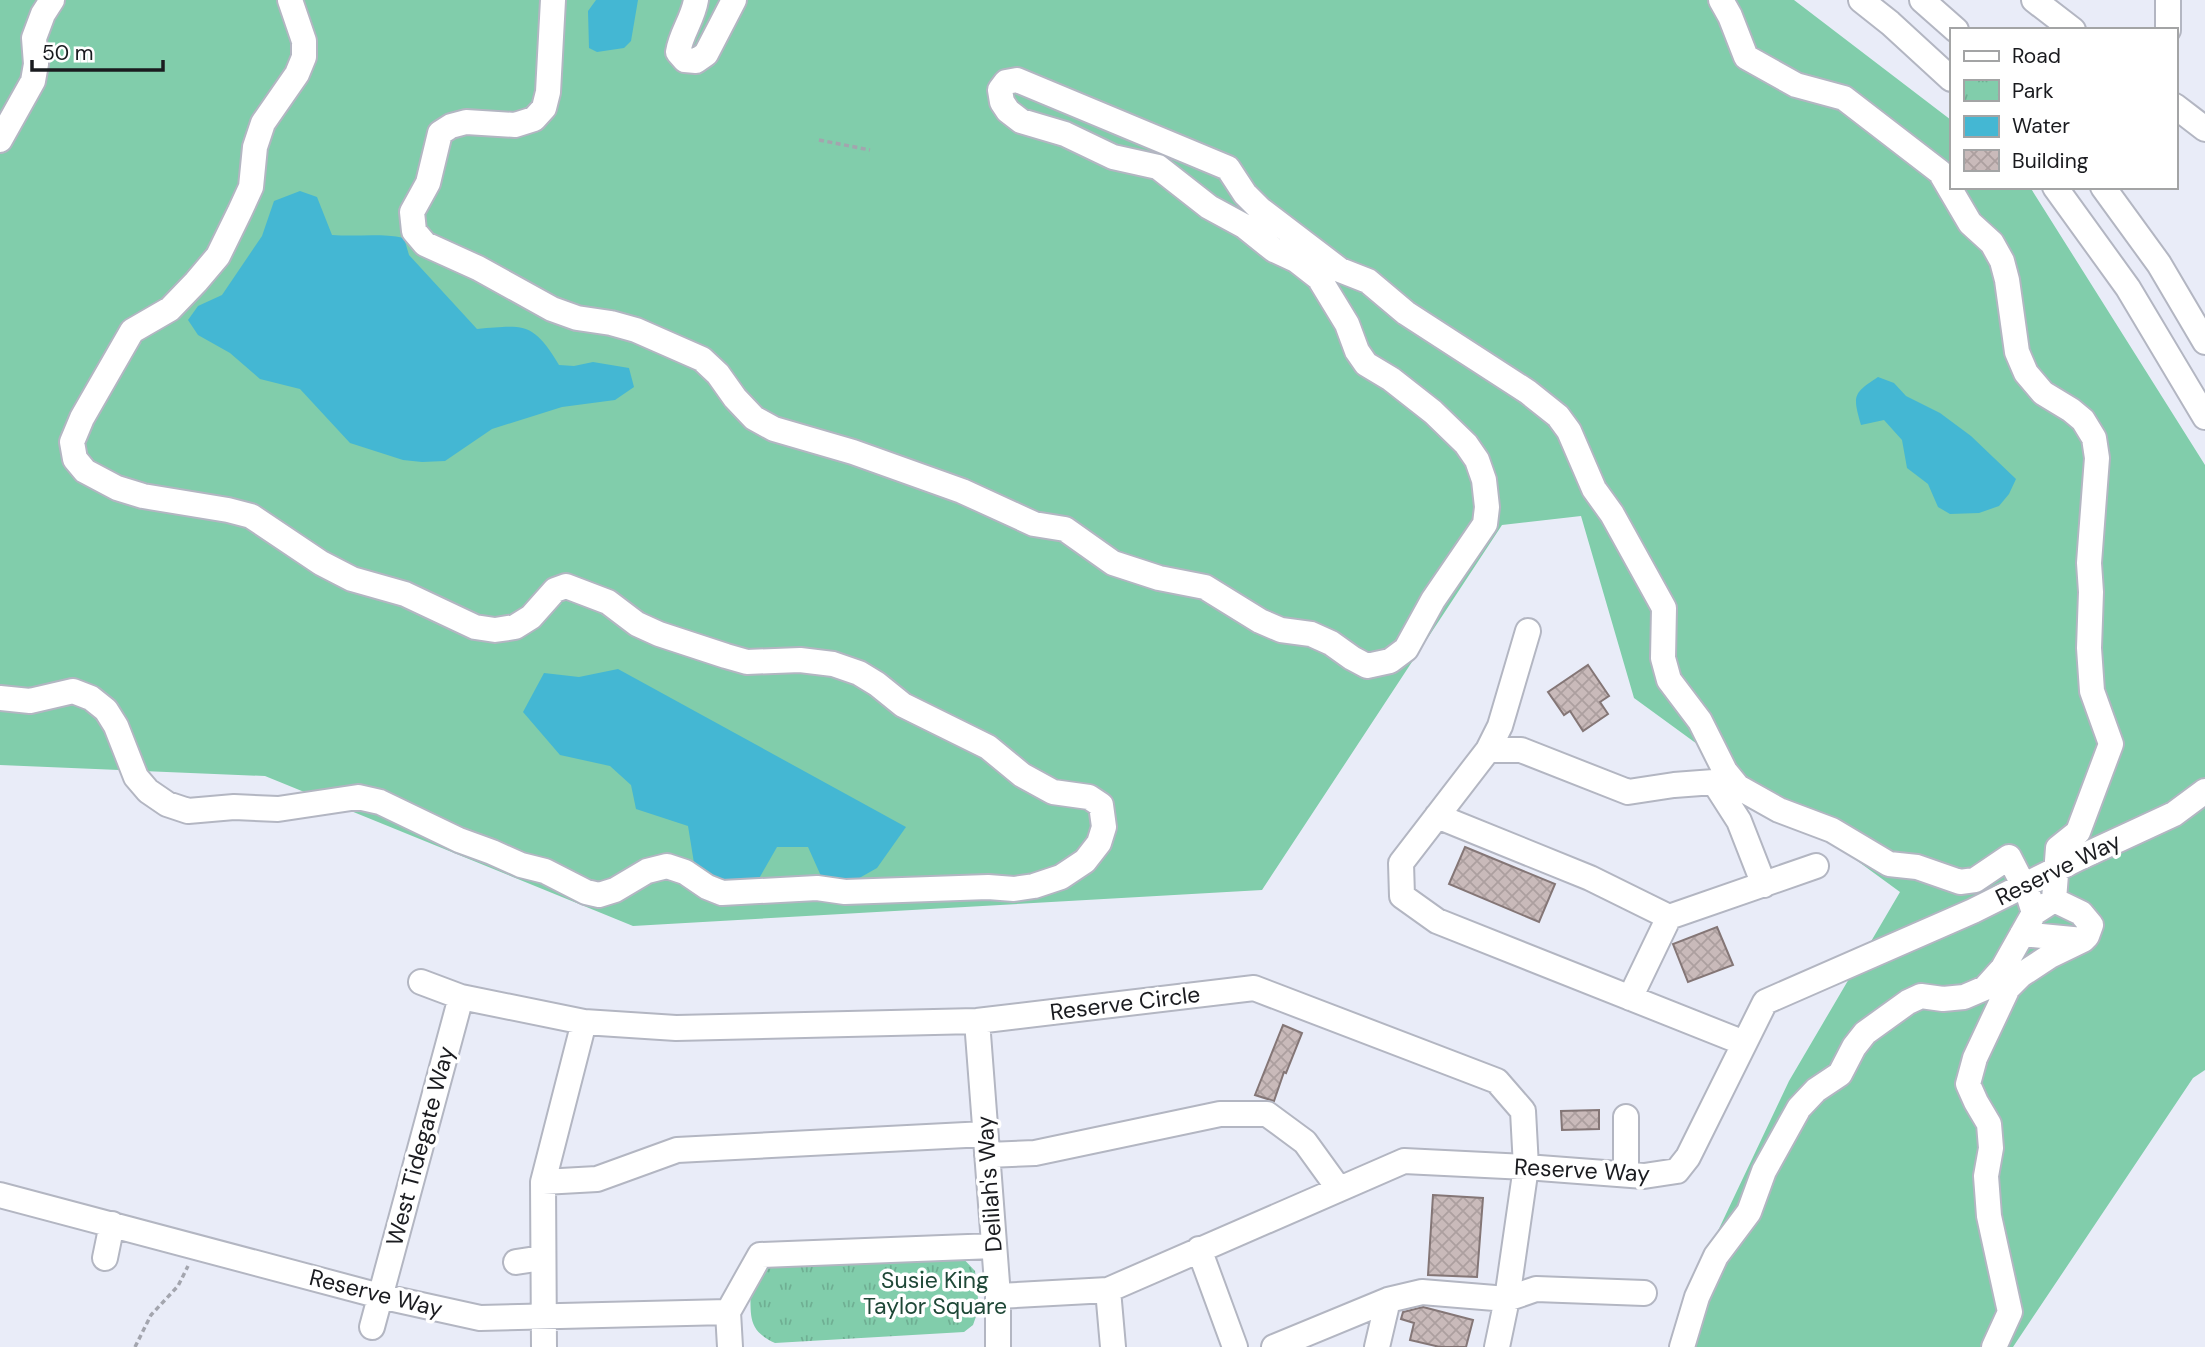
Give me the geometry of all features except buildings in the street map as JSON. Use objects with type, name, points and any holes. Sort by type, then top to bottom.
[{"type":"street","points":[[0,139],[33,81],[36,64],[34,38],[52,0]]},
{"type":"street","points":[[0,698],[30,701],[73,691],[91,698],[106,710],[116,726],[136,777],[148,791],[167,804],[188,810],[234,807],[278,809],[358,797],[380,803],[459,840],[521,865],[545,871],[586,892],[599,895],[615,890],[647,871],[667,866],[685,872],[722,893],[817,888],[845,892],[988,887],[1014,889],[1061,877],[1085,861],[1100,843],[1104,827],[1101,805],[1089,797],[1053,792],[1022,775],[988,747],[903,705],[859,673],[833,664],[800,660],[747,662],[726,656],[659,634],[637,624],[608,602],[566,586],[555,590],[531,617],[515,627],[495,631],[475,627],[405,594],[352,579],[321,563],[251,516],[228,509],[144,496],[117,488],[85,471],[75,459],[72,442],[104,377],[132,331],[170,309],[218,256],[251,187],[255,147],[263,123],[292,82],[304,57],[304,41],[290,0]]},
{"type":"street","points":[[553,0],[548,92],[544,108],[534,119],[515,125],[466,122],[440,133],[428,183],[412,212],[414,231],[425,244],[478,268],[552,309],[577,318],[636,330],[702,359],[754,418],[774,429],[853,452],[951,487],[1034,524],[1065,528],[1113,563],[1159,578],[1205,587],[1260,621],[1281,630],[1311,634],[1331,643],[1352,659],[1367,666],[1390,662],[1406,649],[1433,600],[1485,524],[1487,507],[1484,480],[1477,460],[1466,444],[1433,412],[1391,379],[1366,364],[1357,351],[1348,324],[1319,278],[1296,260],[1274,250],[1244,226],[1209,207],[1158,167],[1113,157],[1065,134],[1021,121],[1008,111],[1002,102],[1000,90],[1006,82],[1017,80],[1228,168],[1245,194],[1260,209],[1340,270],[1368,281],[1406,313],[1528,392],[1558,416],[1569,431],[1594,489],[1612,514],[1664,608],[1663,658],[1669,680],[1700,721],[1725,771],[1738,787],[1779,810],[1832,830],[1889,864],[1917,867],[1960,882],[1975,880],[2009,857],[2024,885],[2028,924]]},
{"type":"street","points":[[696,0],[690,22],[680,40],[678,52],[685,60],[696,61],[706,54],[734,0]]},
{"type":"street","points":[[1682,1347],[1696,1297],[1716,1256],[1749,1212],[1764,1171],[1800,1108],[1816,1090],[1840,1074],[1854,1047],[1865,1033],[1908,1002],[1922,996],[1943,999],[1964,997],[1985,988],[2003,968],[2028,924],[2054,900],[2058,848],[2078,832],[2111,744],[2092,691],[2089,648],[2089,563],[2097,458],[2094,438],[2083,420],[2043,393],[2026,373],[2017,352],[2002,261],[1992,243],[1970,223],[1940,172],[1843,98],[1796,85],[1746,57],[1721,0]]},
{"type":"street","points":[[1861,0],[1950,78]]},
{"type":"street","points":[[1922,0],[1954,28]]},
{"type":"street","points":[[2034,0],[2070,28]]},
{"type":"street","points":[[2168,0],[2168,28]]},
{"type":"street","points":[[2177,108],[2205,129]]},
{"type":"street","points":[[2057,189],[2128,288],[2205,417]]},
{"type":"street","points":[[2105,189],[2158,264],[2205,342]]},
{"type":"street","points":[[1528,631],[1500,726],[1488,750],[1401,863],[1402,896],[1437,921],[1744,1043]]},
{"type":"street","points":[[1488,750],[1521,750],[1628,792],[1714,782],[1739,821],[1764,885]]},
{"type":"street","name":"Reserve Way","points":[[998,1296],[1108,1290],[1199,1248],[1404,1161],[1644,1176],[1677,1171],[1688,1157],[1765,1002],[1973,911],[2174,814],[2205,791]]},
{"type":"street","name":"Reserve Way","points":[[2174,814],[2205,813]]},
{"type":"street","points":[[1437,816],[1590,878],[1669,917],[1816,866]]},
{"type":"street","points":[[1994,1347],[2010,1312],[1989,1216],[1986,1176],[1991,1148],[1989,1124],[1968,1084],[1975,1058],[2008,988],[2021,975],[2087,936],[2091,925],[2081,913],[2054,900]]},
{"type":"street","points":[[1630,998],[1669,917]]},
{"type":"street","points":[[2028,924],[2082,940]]},
{"type":"street","name":"Reserve Circle","points":[[421,982],[461,997],[584,1022],[676,1028],[977,1021],[1254,988],[1497,1081],[1524,1111],[1526,1167],[1507,1299],[1497,1347]]},
{"type":"street","name":"West Tidegate Way","points":[[372,1327],[461,997]]},
{"type":"street","name":"Delilah's Way","points":[[977,1021],[998,1296],[997,1347]]},
{"type":"street","points":[[544,1347],[543,1182],[584,1022]]},
{"type":"street","points":[[543,1182],[597,1179],[677,1150],[986,1144],[1035,1153],[1220,1114],[1267,1114],[1305,1142],[1339,1189]]},
{"type":"street","points":[[1626,1117],[1626,1174]]},
{"type":"street","name":"Reserve Way","points":[[11,1204],[112,1224],[380,1296],[480,1318],[727,1312]]},
{"type":"street","points":[[105,1258],[112,1224]]},
{"type":"street","points":[[730,1347],[727,1312],[760,1255],[994,1245]]},
{"type":"street","points":[[1199,1248],[1235,1347]]},
{"type":"street","points":[[516,1262],[542,1258]]},
{"type":"street","points":[[1275,1347],[1388,1300],[1422,1292],[1507,1299],[1536,1289],[1644,1293]]},
{"type":"street","points":[[1108,1290],[1113,1347]]},
{"type":"street","points":[[1377,1347],[1388,1300]]},
{"type":"path","points":[[819,140],[870,150]]},
{"type":"path","points":[[135,1347],[151,1315],[182,1279],[194,1248]]},
{"type":"green space","points":[[0,0],[1794,0],[1950,119],[1950,189],[2031,189],[2205,465],[2205,1070],[2193,1078],[2013,1347],[1673,1347],[1698,1273],[1789,1081],[1900,892],[1634,698],[1581,516],[1502,525],[1262,890],[633,926],[265,776],[0,765]]},
{"type":"green space","name":"Susie King Taylor Square","points":[[959,1254],[975,1271],[979,1308],[973,1325],[964,1332],[775,1343],[765,1338],[754,1326],[750,1284],[768,1264]]},
{"type":"water","points":[[596,0],[638,0],[631,41],[624,48],[597,52],[589,48],[588,11]]},
{"type":"water","points":[[300,191],[317,197],[332,235],[404,238],[409,255],[477,329],[526,329],[542,341],[559,365],[574,366],[593,362],[629,368],[634,387],[615,400],[562,407],[492,429],[445,461],[403,460],[350,443],[300,389],[260,379],[230,353],[198,335],[188,320],[198,306],[222,295],[262,236],[274,201]]},
{"type":"water","points":[[1878,377],[1894,383],[1906,396],[1940,413],[1971,436],[2016,479],[1999,506],[1979,513],[1950,514],[1938,507],[1928,484],[1907,468],[1902,440],[1884,420],[1861,425],[1857,396]]},
{"type":"water","points":[[618,669],[906,827],[877,868],[854,881],[821,876],[808,847],[777,847],[757,882],[722,884],[694,863],[688,826],[636,809],[631,785],[610,766],[560,755],[523,712],[544,673],[579,677]]}]
